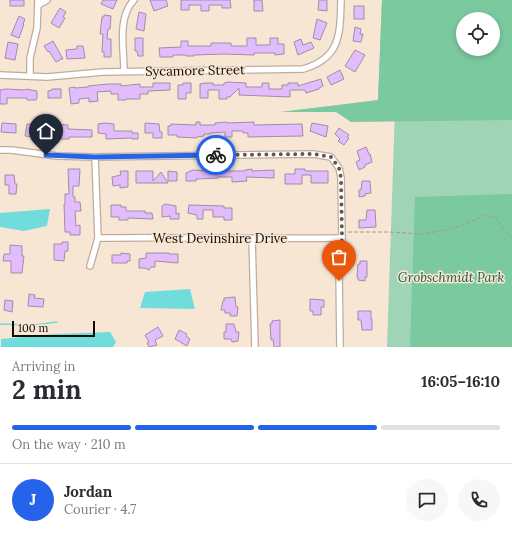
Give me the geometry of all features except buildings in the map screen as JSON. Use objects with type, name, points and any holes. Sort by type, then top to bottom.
[{"type":"street","points":[[30,75],[30,58],[36,34],[38,3],[48,0]]},
{"type":"street","points":[[124,71],[124,22],[126,13],[134,0]]},
{"type":"street","name":"Sycamore Street","points":[[0,75],[30,75],[47,77],[124,71],[303,69],[323,61],[337,42],[340,32],[341,0]]},
{"type":"street","points":[[0,150],[57,156],[95,157],[313,154],[331,157],[339,168],[341,178],[342,235],[339,269],[340,347]]},
{"type":"street","points":[[90,266],[98,238],[95,157]]},
{"type":"street","name":"West Devinshire Drive","points":[[98,238],[196,237],[252,239],[342,235]]},
{"type":"street","points":[[252,239],[255,347]]},
{"type":"path","points":[[342,235],[390,232],[422,234],[454,228],[486,215],[495,217],[512,238]]},
{"type":"green space","name":"Grobschmidt Park","points":[[382,0],[512,0],[512,347],[387,347],[395,109],[378,100]]},
{"type":"green space","points":[[382,0],[512,0],[512,120],[351,122],[336,112],[280,112],[378,100]]},
{"type":"green space","points":[[512,194],[512,347],[410,347],[415,197]]},
{"type":"water","points":[[50,209],[47,226],[24,231],[0,227],[0,213]]},
{"type":"water","points":[[190,289],[195,309],[140,308],[145,292]]},
{"type":"water","points":[[110,332],[116,342],[113,347],[1,347],[1,339],[55,334]]},
{"type":"waterway","points":[[0,324],[34,325],[57,322]]},
{"type":"way so far","points":[[216,155],[313,154],[331,157],[339,168],[341,178],[342,238],[339,281]]},
{"type":"route","points":[[46,155],[95,157],[216,155]]}]
